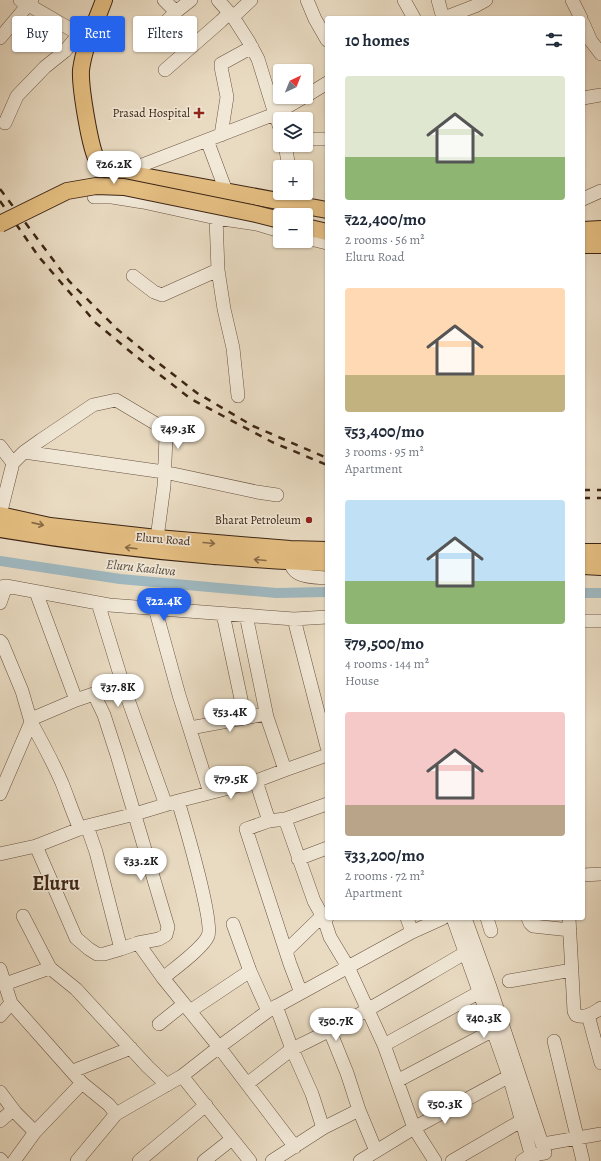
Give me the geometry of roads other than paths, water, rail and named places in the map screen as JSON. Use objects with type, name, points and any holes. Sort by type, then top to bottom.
[{"type":"main road","points":[[95,16],[104,0]]},
{"type":"main road","points":[[83,52],[81,70],[86,118],[93,149],[98,162],[105,169],[226,191],[273,196]]},
{"type":"main road","points":[[0,224],[67,191],[96,186],[124,187],[273,218]]},
{"type":"main road","points":[[300,200],[325,209]]},
{"type":"main road","points":[[313,229],[325,232]]},
{"type":"main road","points":[[585,230],[601,229]]},
{"type":"main road","points":[[585,245],[601,245]]},
{"type":"main road","name":"Eluru Road","points":[[0,515],[50,526],[157,538],[289,556],[325,563]]},
{"type":"main road","name":"Eluru Road","points":[[0,529],[60,540],[154,551],[289,556],[325,550]]},
{"type":"main road","points":[[585,552],[601,552]]},
{"type":"main road","points":[[585,566],[601,567]]},
{"type":"street","points":[[164,0],[172,8],[177,10]]},
{"type":"street","points":[[171,16],[191,0]]},
{"type":"street","points":[[218,0],[231,15],[252,47],[258,59],[274,112]]},
{"type":"street","points":[[165,70],[222,21],[251,0]]},
{"type":"street","points":[[307,0],[315,19],[325,36]]},
{"type":"street","points":[[404,0],[413,16]]},
{"type":"street","points":[[438,0],[443,16]]},
{"type":"street","points":[[449,16],[486,0]]},
{"type":"street","points":[[572,0],[580,16]]},
{"type":"street","points":[[0,38],[27,2],[70,28]]},
{"type":"street","points":[[585,28],[591,41],[601,54]]},
{"type":"street","points":[[5,122],[17,96],[45,67],[70,47]]},
{"type":"street","points":[[221,135],[228,97],[221,64],[252,47]]},
{"type":"street","points":[[313,91],[325,84]]},
{"type":"street","points":[[585,98],[601,95]]},
{"type":"street","points":[[278,112],[292,104]]},
{"type":"street","points":[[124,172],[273,115]]},
{"type":"street","points":[[313,139],[325,139]]},
{"type":"street","points":[[207,140],[226,191]]},
{"type":"street","points":[[585,198],[601,191]]},
{"type":"street","points":[[94,197],[112,197],[143,202],[216,218],[257,224],[273,229]]},
{"type":"street","points":[[216,218],[218,270],[224,308],[233,348],[238,396]]},
{"type":"street","points":[[313,240],[325,243]]},
{"type":"street","points":[[133,276],[154,292],[162,295],[218,270]]},
{"type":"street","points":[[0,515],[14,463],[24,452],[93,405],[116,400],[158,425],[166,436],[164,486],[157,538]]},
{"type":"street","points":[[0,446],[14,463]]},
{"type":"street","points":[[24,452],[164,472],[257,492],[277,494]]},
{"type":"street","points":[[289,556],[292,568],[303,576],[324,578]]},
{"type":"street","points":[[0,603],[3,586],[98,603],[294,619],[325,617]]},
{"type":"street","points":[[36,592],[76,700]]},
{"type":"street","points":[[98,603],[123,684],[172,803],[201,888],[208,923],[208,935],[201,945],[163,978]]},
{"type":"street","points":[[155,608],[179,695],[210,793]]},
{"type":"street","points":[[223,614],[245,718]]},
{"type":"street","points":[[246,615],[266,714],[285,770]]},
{"type":"street","points":[[294,619],[325,739]]},
{"type":"street","points":[[585,621],[601,621]]},
{"type":"street","points":[[0,641],[22,691],[31,722],[46,748],[62,785],[72,814],[84,828],[96,852],[121,949]]},
{"type":"street","points":[[0,794],[31,722],[36,717],[76,700],[123,684]]},
{"type":"street","points":[[36,846],[76,938],[89,949],[97,954],[104,954],[138,943],[159,939],[166,935],[168,927],[135,814],[104,715],[94,694]]},
{"type":"street","points":[[190,728],[266,714]]},
{"type":"street","points":[[0,854],[36,846],[84,828],[256,781],[325,756]]},
{"type":"street","points":[[256,781],[269,821]]},
{"type":"street","points":[[301,993],[246,829],[269,821],[285,819],[325,805]]},
{"type":"street","points":[[285,819],[314,901],[325,917]]},
{"type":"street","points":[[298,858],[325,849]]},
{"type":"street","points":[[585,876],[601,874]]},
{"type":"street","points":[[23,916],[50,968],[76,989],[148,1067],[167,1085]]},
{"type":"street","points":[[286,951],[319,919],[325,918]]},
{"type":"street","points":[[326,920],[330,937],[348,966],[384,1044],[414,1128],[435,1161]]},
{"type":"street","points":[[408,920],[412,932]]},
{"type":"street","points":[[77,1161],[116,1114],[182,1076],[272,1009],[348,966],[412,932],[439,920]]},
{"type":"street","points":[[454,920],[465,953],[485,989]]},
{"type":"street","points":[[466,920],[485,989],[498,1028],[514,1073],[546,1150]]},
{"type":"street","points":[[488,920],[491,931]]},
{"type":"street","points":[[529,920],[533,926],[570,924],[574,1011],[576,1015],[581,1017],[601,1008]]},
{"type":"street","points":[[232,924],[250,971],[272,1009],[292,1049],[312,1094],[323,1128]]},
{"type":"street","points":[[138,943],[163,978],[219,1047],[295,1147]]},
{"type":"street","points":[[247,1084],[292,1049],[330,1031],[368,1010],[465,953]]},
{"type":"street","points":[[5,984],[50,968]]},
{"type":"street","points":[[0,969],[11,1003],[82,1083],[109,1105],[116,1114]]},
{"type":"street","points":[[509,981],[572,970]]},
{"type":"street","points":[[159,1024],[250,971]]},
{"type":"street","points":[[384,1044],[485,989]]},
{"type":"street","points":[[0,1016],[11,1003]]},
{"type":"street","points":[[588,1015],[599,1043],[601,1062]]},
{"type":"street","points":[[397,1081],[498,1028]]},
{"type":"street","points":[[330,1031],[376,1151]]},
{"type":"street","points":[[554,1041],[571,1140],[582,1161]]},
{"type":"street","points":[[72,1071],[131,1048]]},
{"type":"street","points":[[514,1073],[529,1159],[571,1140],[601,1134]]},
{"type":"street","points":[[360,1161],[414,1128],[514,1073]]},
{"type":"street","points":[[182,1076],[250,1161]]},
{"type":"street","points":[[14,1161],[34,1132],[82,1083]]},
{"type":"street","points":[[0,1092],[13,1110],[34,1132]]},
{"type":"street","points":[[139,1161],[206,1105]]},
{"type":"street","points":[[0,1121],[13,1110]]},
{"type":"street","points":[[272,1161],[323,1128],[359,1110]]},
{"type":"street","points":[[452,1161],[522,1121]]},
{"type":"street","points":[[204,1161],[232,1139]]},
{"type":"waterway","name":"Eluru Kaaluva","points":[[0,561],[120,579],[276,593],[325,592]]},
{"type":"waterway","name":"Eluru Kaaluva","points":[[585,593],[601,593]]},
{"type":"railway","points":[[0,189],[69,281],[117,329],[197,393],[253,426],[325,457]]},
{"type":"railway","points":[[0,201],[39,257],[96,323],[133,354],[191,399],[272,442],[325,464]]},
{"type":"railway","points":[[585,490],[601,490]]},
{"type":"railway","points":[[585,498],[601,498]]},
{"type":"place","name":"Prasad Hospital","points":[[199,113]]},
{"type":"place","name":"Bharat Petroleum","points":[[309,520]]},
{"type":"district","name":"Eluru","points":[[56,883]]}]
